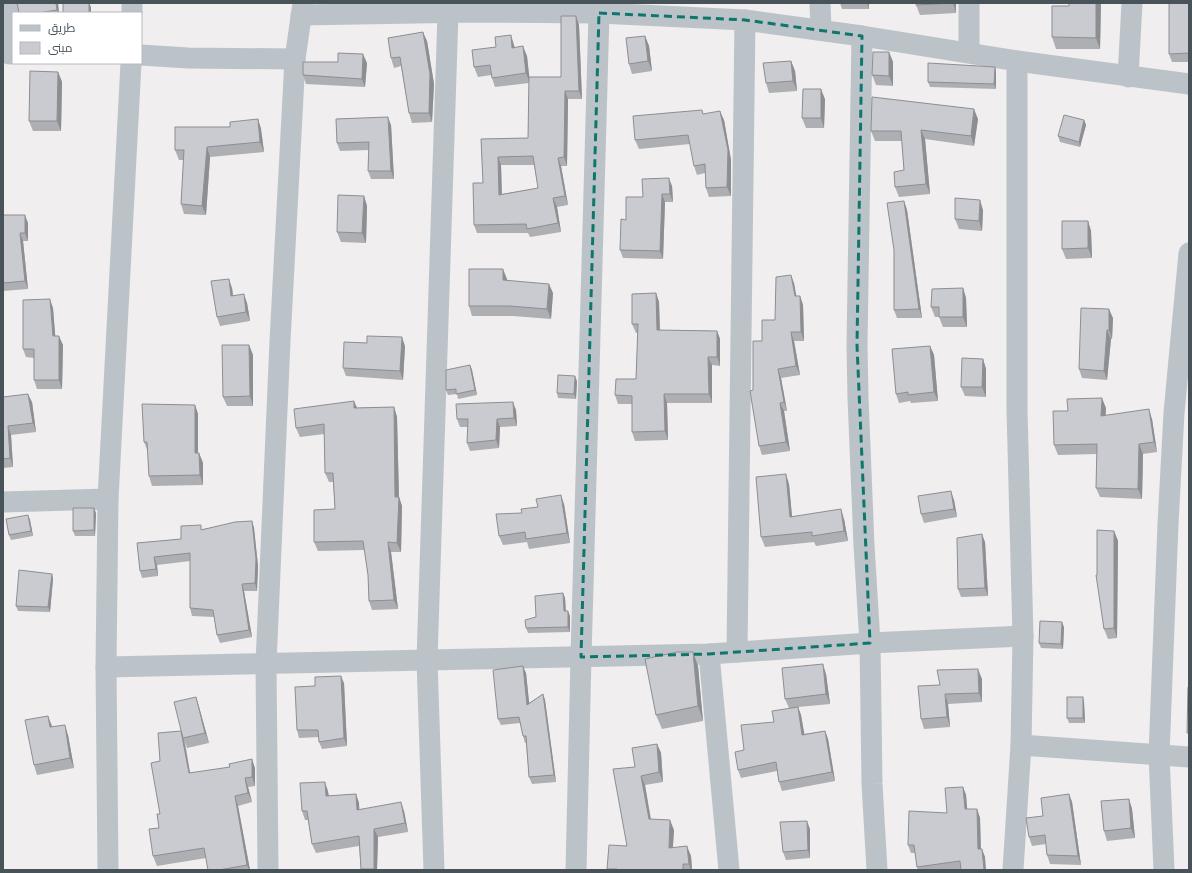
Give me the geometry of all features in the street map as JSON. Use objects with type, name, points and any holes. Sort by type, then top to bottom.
[{"type":"street","points":[[8,3],[8,54]]},
{"type":"street","points":[[820,3],[821,30]]},
{"type":"street","points":[[969,3],[969,52]]},
{"type":"street","points":[[1128,77],[1132,3]]},
{"type":"street","points":[[268,870],[266,664],[280,341],[295,59],[302,9],[448,13],[475,8],[599,13],[627,9],[745,20],[821,30],[969,52],[1017,61],[1189,84]]},
{"type":"street","points":[[434,870],[427,660],[448,13]]},
{"type":"street","points":[[576,870],[599,13]]},
{"type":"street","points":[[737,652],[745,20]]},
{"type":"street","points":[[862,36],[857,345],[862,499],[870,643],[872,784],[877,870]]},
{"type":"street","points":[[142,55],[188,58],[295,59]]},
{"type":"street","points":[[1013,870],[1021,745],[1023,636],[1017,410],[1017,61]]},
{"type":"street","points":[[108,870],[106,667],[108,499],[131,64]]},
{"type":"street","points":[[1164,870],[1159,755],[1174,412],[1189,253]]},
{"type":"street","points":[[3,502],[108,499]]},
{"type":"street","points":[[106,667],[709,654],[870,643],[1023,636]]},
{"type":"street","points":[[709,654],[729,870]]},
{"type":"street","points":[[1021,745],[1189,757]]},
{"type":"highlighted area","points":[[599,13],[745,20],[862,36],[857,345],[870,643],[709,654],[581,657]]},
{"type":"building","points":[[17,3],[56,3],[57,10],[44,12],[19,12]]},
{"type":"building","points":[[63,3],[89,3],[89,12],[63,12]]},
{"type":"building","points":[[916,3],[953,3],[916,5]]},
{"type":"building","points":[[1069,3],[1096,3],[1096,38],[1052,37],[1052,6],[1069,6]]},
{"type":"building","points":[[1169,3],[1189,3],[1189,53],[1169,54]]},
{"type":"building","points":[[561,16],[576,16],[579,91],[565,91],[564,157],[558,158],[565,196],[553,198],[558,223],[527,229],[526,224],[474,225],[473,183],[483,183],[481,139],[528,138],[529,77],[561,77]],"holes":[[[533,156],[538,188],[499,195],[498,157]]]},
{"type":"building","points":[[423,32],[430,74],[429,113],[409,113],[400,57],[391,58],[388,38]]},
{"type":"building","points":[[511,35],[512,48],[523,46],[526,73],[492,78],[490,65],[474,67],[472,50],[496,47],[495,37]]},
{"type":"building","points":[[645,36],[648,61],[629,64],[626,38]]},
{"type":"building","points":[[873,52],[889,52],[889,76],[872,75]]},
{"type":"building","points":[[338,53],[363,54],[362,79],[303,75],[303,62],[338,62]]},
{"type":"building","points":[[791,61],[793,81],[766,83],[763,63]]},
{"type":"building","points":[[928,63],[995,67],[994,84],[928,82]]},
{"type":"building","points":[[30,71],[58,72],[57,121],[29,121]]},
{"type":"building","points":[[803,89],[821,89],[821,118],[802,118]]},
{"type":"building","points":[[872,97],[974,109],[971,136],[921,130],[926,184],[895,187],[894,172],[904,170],[901,131],[871,131]]},
{"type":"building","points":[[702,110],[703,114],[720,111],[728,150],[727,187],[706,188],[705,164],[694,166],[688,135],[635,140],[633,116]]},
{"type":"building","points":[[1064,115],[1084,120],[1079,142],[1058,136]]},
{"type":"building","points":[[388,117],[391,171],[368,171],[369,142],[337,143],[336,119]]},
{"type":"building","points":[[258,119],[260,142],[207,147],[202,206],[181,204],[184,150],[175,150],[175,127],[230,127],[230,122]]},
{"type":"building","points":[[669,178],[670,194],[662,194],[660,251],[620,250],[621,219],[626,220],[626,197],[643,197],[642,179]]},
{"type":"building","points":[[338,195],[364,196],[362,233],[337,232]]},
{"type":"building","points":[[955,198],[980,200],[979,221],[955,219]]},
{"type":"building","points":[[904,201],[919,309],[894,310],[894,250],[887,203]]},
{"type":"building","points":[[3,215],[25,215],[25,233],[20,233],[25,281],[3,283]]},
{"type":"building","points":[[1062,221],[1088,221],[1088,248],[1062,249]]},
{"type":"building","points":[[469,269],[503,269],[503,280],[549,284],[547,309],[509,306],[469,306]]},
{"type":"building","points":[[791,275],[795,296],[800,296],[801,332],[791,332],[796,366],[778,369],[784,402],[780,403],[786,442],[759,446],[750,391],[753,390],[753,341],[762,341],[762,320],[775,320],[776,277]]},
{"type":"building","points":[[229,279],[231,296],[244,294],[246,312],[217,317],[211,281]]},
{"type":"building","points":[[963,288],[963,317],[939,317],[939,307],[931,307],[932,289]]},
{"type":"building","points":[[656,293],[657,330],[717,331],[717,357],[708,357],[709,394],[664,394],[665,431],[632,432],[632,396],[615,395],[616,379],[636,379],[638,324],[632,324],[632,294]]},
{"type":"building","points":[[50,299],[53,336],[59,336],[59,380],[34,380],[34,349],[23,349],[23,300]]},
{"type":"building","points":[[1081,308],[1109,309],[1109,330],[1107,330],[1104,371],[1079,369]]},
{"type":"building","points":[[367,336],[402,337],[400,371],[343,368],[344,342],[367,343]]},
{"type":"building","points":[[222,345],[249,345],[250,396],[223,397]]},
{"type":"building","points":[[930,346],[934,392],[908,395],[908,392],[896,394],[892,349]]},
{"type":"building","points":[[962,358],[983,359],[982,387],[961,387]]},
{"type":"building","points":[[470,365],[475,390],[456,394],[456,389],[446,390],[446,370]]},
{"type":"building","points":[[558,375],[575,376],[574,394],[557,393]]},
{"type":"building","points":[[28,394],[33,423],[8,426],[10,458],[3,459],[3,397]]},
{"type":"building","points":[[1102,398],[1101,416],[1149,409],[1154,442],[1139,444],[1138,489],[1096,488],[1097,444],[1054,445],[1053,411],[1068,411],[1067,399]]},
{"type":"building","points":[[354,401],[354,408],[394,407],[395,497],[399,497],[397,543],[388,542],[394,600],[369,601],[368,575],[363,541],[314,542],[314,510],[335,509],[333,473],[325,473],[324,424],[296,428],[294,409]]},
{"type":"building","points":[[513,402],[514,418],[497,419],[496,440],[467,443],[468,419],[457,419],[456,404]]},
{"type":"building","points":[[142,404],[195,405],[195,453],[199,453],[200,475],[149,476],[147,442],[144,442]]},
{"type":"building","points":[[786,474],[790,517],[841,509],[844,531],[812,536],[812,532],[761,537],[756,477]]},
{"type":"building","points":[[951,491],[954,509],[921,514],[918,496]]},
{"type":"building","points":[[561,495],[567,533],[526,539],[525,532],[499,536],[496,514],[522,513],[521,509],[538,507],[536,499]]},
{"type":"building","points":[[73,508],[94,508],[94,530],[73,531]]},
{"type":"building","points":[[28,515],[31,531],[9,535],[6,519]]},
{"type":"building","points":[[252,521],[256,559],[255,583],[242,584],[249,630],[217,635],[213,610],[190,608],[190,553],[154,557],[156,569],[140,571],[137,543],[181,539],[181,526],[201,525],[201,530],[235,522]]},
{"type":"building","points":[[1097,530],[1114,531],[1114,628],[1104,629],[1096,575]]},
{"type":"building","points":[[982,534],[985,588],[958,589],[957,538]]},
{"type":"building","points":[[19,570],[52,574],[48,607],[16,606]]},
{"type":"building","points":[[563,593],[564,611],[568,611],[568,627],[526,628],[525,620],[536,617],[535,596]]},
{"type":"building","points":[[1040,621],[1062,622],[1061,644],[1039,643]]},
{"type":"building","points":[[677,652],[693,652],[698,706],[656,715],[645,659]]},
{"type":"building","points":[[823,664],[826,694],[785,699],[782,668]]},
{"type":"building","points":[[523,666],[527,705],[543,694],[554,775],[529,777],[526,736],[523,736],[519,717],[498,719],[493,670]]},
{"type":"building","points":[[978,669],[979,693],[945,694],[947,717],[921,719],[918,686],[940,685],[937,670]]},
{"type":"building","points":[[341,676],[344,738],[319,742],[318,730],[297,730],[295,687],[315,686],[315,677]]},
{"type":"building","points":[[1188,687],[1189,733],[1187,733]]},
{"type":"building","points":[[196,697],[205,733],[183,738],[174,702]]},
{"type":"building","points":[[1067,697],[1083,697],[1083,718],[1067,718]]},
{"type":"building","points":[[798,707],[802,735],[825,731],[832,772],[779,782],[776,762],[738,770],[735,752],[744,750],[741,725],[774,722],[772,711]]},
{"type":"building","points":[[48,716],[50,727],[65,725],[70,758],[34,765],[25,720]]},
{"type":"building","points":[[181,731],[189,773],[230,767],[229,764],[252,759],[252,777],[245,778],[248,793],[235,796],[247,865],[219,870],[208,870],[204,848],[153,856],[149,829],[159,828],[157,814],[160,814],[151,763],[160,761],[158,733]]},
{"type":"building","points":[[657,744],[659,772],[641,776],[649,819],[670,820],[669,848],[687,846],[689,864],[683,864],[683,870],[607,869],[609,845],[627,846],[613,769],[635,767],[632,748]]},
{"type":"building","points":[[325,782],[326,796],[356,794],[357,810],[401,802],[405,823],[374,829],[374,869],[361,869],[359,836],[312,844],[307,811],[302,811],[300,783]]},
{"type":"building","points":[[963,787],[965,809],[977,809],[978,849],[982,849],[984,870],[961,870],[960,861],[917,867],[914,845],[908,845],[909,811],[947,813],[945,788]]},
{"type":"building","points":[[1069,794],[1078,856],[1047,855],[1045,835],[1029,837],[1026,818],[1043,816],[1041,798]]},
{"type":"building","points":[[1129,799],[1131,828],[1104,831],[1101,801]]},
{"type":"building","points":[[807,821],[808,850],[783,852],[780,822]]}]
